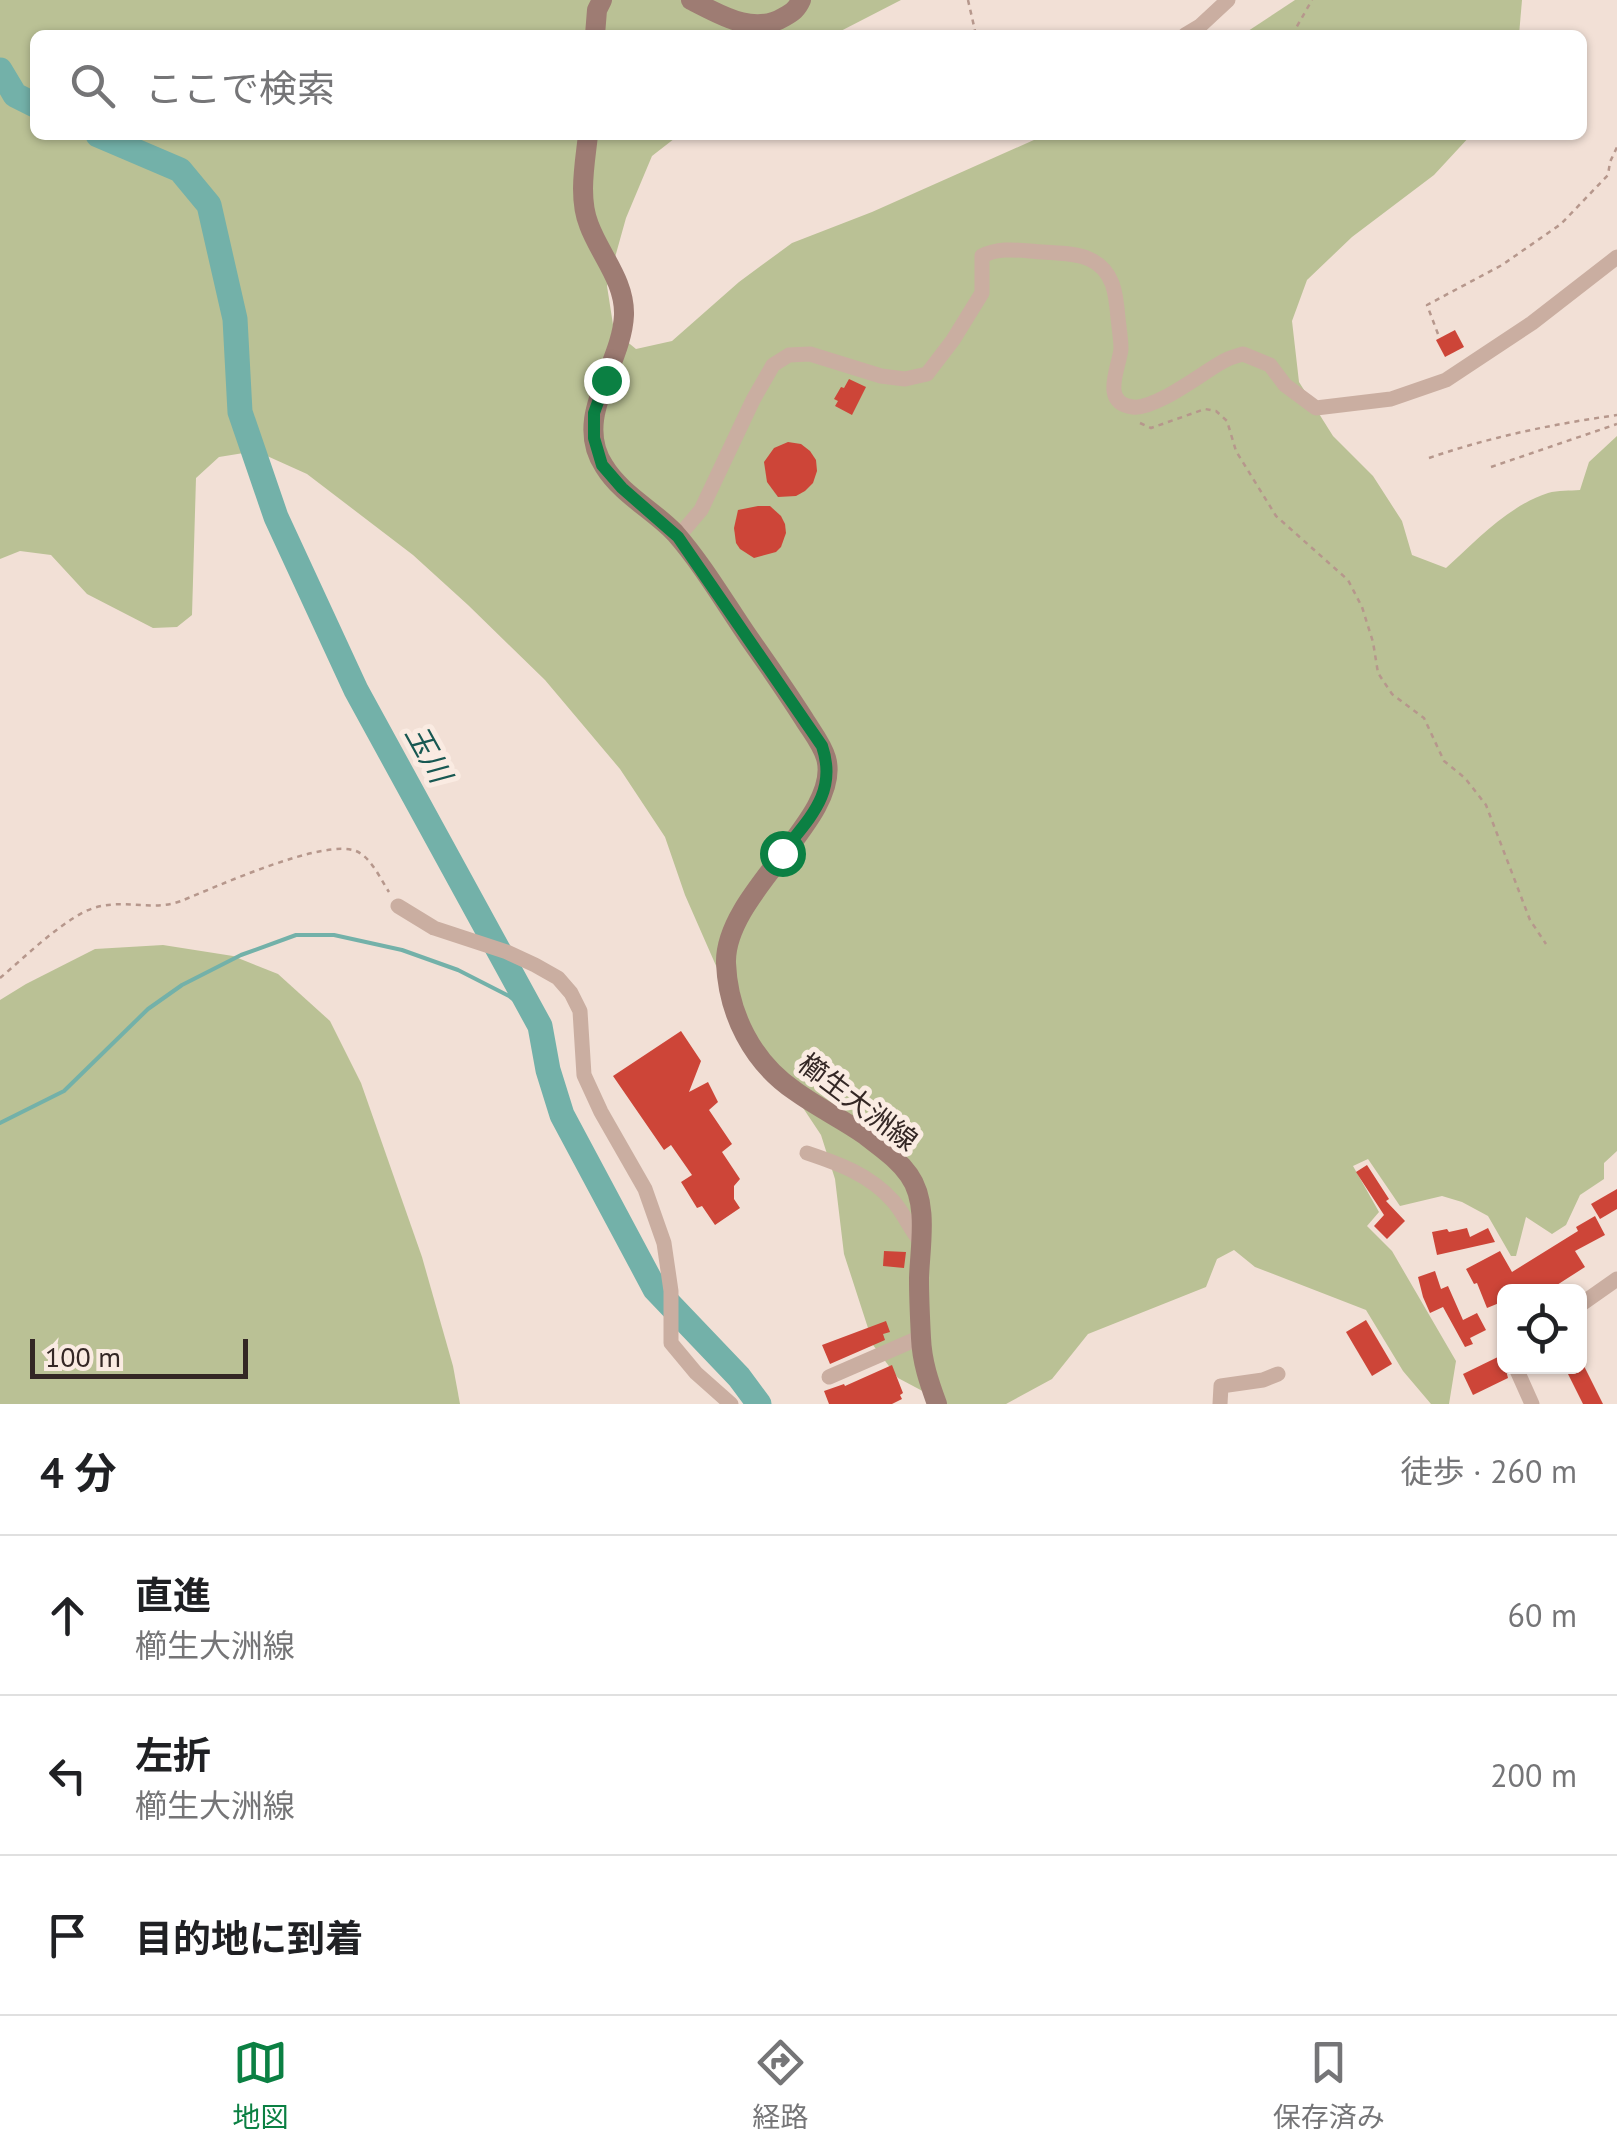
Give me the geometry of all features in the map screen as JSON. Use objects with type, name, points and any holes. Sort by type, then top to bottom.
[{"type":"main road","points":[[595,30],[602,0]]},
{"type":"main road","points":[[691,0],[756,26],[778,21],[797,9],[800,0]]},
{"type":"main road","name":"櫛生大洲線","points":[[588,140],[584,193],[587,221],[621,287],[624,314],[620,340],[594,413],[594,438],[602,465],[678,537],[790,696],[822,746],[828,764],[826,786],[818,806],[738,919],[729,941],[726,962],[735,1014],[762,1062],[791,1089],[897,1159],[912,1179],[919,1196],[921,1337],[928,1380],[937,1404]]},
{"type":"street","points":[[1193,30],[1228,0]]},
{"type":"street","points":[[678,537],[701,510],[773,365],[788,355],[810,354],[880,376],[905,379],[927,374],[954,340],[982,293],[982,256],[994,250],[1054,252],[1089,258],[1108,274],[1114,286],[1121,347],[1113,392],[1127,406],[1138,407],[1162,398],[1224,360],[1244,354],[1270,365],[1286,385],[1316,408],[1391,399],[1446,380],[1532,323],[1617,256]]},
{"type":"street","points":[[398,906],[434,928],[535,965],[558,978],[572,993],[580,1011],[584,1075],[645,1188],[664,1243],[671,1291],[671,1343],[696,1373],[731,1404]]},
{"type":"street","points":[[808,1153],[847,1166],[867,1178],[895,1202],[921,1242]]},
{"type":"street","points":[[1587,1300],[1617,1279]]},
{"type":"street","points":[[829,1377],[921,1337]]},
{"type":"street","points":[[1220,1404],[1221,1386],[1278,1374]]},
{"type":"street","points":[[1519,1374],[1532,1404]]},
{"type":"path","points":[[968,0],[975,30]]},
{"type":"path","points":[[1295,30],[1312,0]]},
{"type":"path","points":[[1438,334],[1427,305],[1502,266],[1561,224],[1608,175],[1617,147]]},
{"type":"path","points":[[1138,407],[1138,421],[1151,428],[1205,409],[1216,411],[1226,421],[1236,450],[1276,516],[1348,580],[1362,607],[1378,672],[1392,694],[1424,718],[1444,760],[1486,805],[1530,920],[1546,944]]},
{"type":"path","points":[[1429,458],[1508,434],[1617,415]]},
{"type":"path","points":[[1491,467],[1617,424]]},
{"type":"path","points":[[0,978],[86,912],[110,903],[162,906],[255,870],[328,849],[357,852],[374,868],[398,906]]},
{"type":"green space","points":[[0,0],[901,0],[843,30],[30,30],[30,140],[673,140],[652,156],[626,218],[607,286],[614,331],[636,349],[672,341],[739,282],[792,243],[1034,140],[1466,140],[1434,175],[1352,237],[1307,280],[1292,321],[1299,382],[1333,436],[1373,476],[1402,521],[1412,555],[1446,568],[1519,506],[1548,493],[1580,490],[1589,462],[1617,436],[1617,1151],[1604,1163],[1604,1179],[1580,1195],[1566,1225],[1552,1234],[1526,1217],[1516,1256],[1511,1256],[1488,1216],[1442,1196],[1400,1206],[1368,1159],[1353,1166],[1379,1212],[1367,1226],[1392,1251],[1456,1361],[1449,1404],[1431,1404],[1403,1371],[1366,1310],[1255,1267],[1234,1250],[1217,1259],[1206,1287],[1088,1334],[1052,1379],[1006,1404],[947,1404],[898,1378],[873,1345],[844,1254],[835,1179],[821,1135],[758,1040],[717,968],[665,837],[620,769],[545,680],[413,555],[307,474],[256,451],[219,457],[196,478],[192,615],[177,627],[153,628],[87,594],[51,555],[20,551],[0,559]]},
{"type":"green space","points":[[1295,0],[1522,0],[1519,30],[1250,30]]},
{"type":"green space","points":[[163,945],[233,956],[278,974],[330,1021],[361,1083],[422,1257],[460,1404],[0,1404],[0,1000],[95,949]]},
{"type":"building","points":[[1455,330],[1464,347],[1445,357],[1436,340]]},
{"type":"building","points":[[849,379],[866,387],[852,415],[835,406],[838,401],[834,399]]},
{"type":"building","points":[[788,442],[801,444],[810,451],[817,471],[805,491],[778,497],[767,482],[764,462],[774,448]]},
{"type":"building","points":[[770,506],[781,516],[786,533],[776,552],[754,558],[736,543],[734,528],[738,510]]},
{"type":"building","points":[[681,1031],[701,1061],[689,1092],[708,1082],[718,1102],[709,1110],[732,1144],[722,1152],[740,1179],[734,1186],[734,1199],[740,1208],[715,1225],[702,1206],[697,1208],[681,1182],[692,1175],[671,1145],[664,1150],[613,1076]]},
{"type":"building","points":[[1367,1165],[1389,1199],[1386,1201],[1405,1221],[1387,1239],[1374,1226],[1384,1215],[1356,1172]]},
{"type":"building","points":[[1617,1189],[1617,1209],[1600,1219],[1591,1204]]},
{"type":"building","points":[[1595,1216],[1605,1235],[1575,1251],[1585,1267],[1558,1284],[1497,1284],[1497,1304],[1487,1308],[1477,1283],[1466,1269],[1500,1251],[1512,1272],[1578,1231],[1576,1227]]},
{"type":"building","points":[[1467,1228],[1470,1237],[1488,1228],[1495,1242],[1437,1255],[1432,1232]]},
{"type":"building","points":[[884,1251],[906,1252],[904,1268],[883,1266]]},
{"type":"building","points":[[1435,1271],[1441,1289],[1448,1286],[1463,1320],[1477,1313],[1486,1330],[1470,1338],[1473,1344],[1465,1347],[1443,1307],[1430,1313],[1418,1277]]},
{"type":"building","points":[[1366,1320],[1392,1364],[1372,1376],[1346,1332]]},
{"type":"building","points":[[886,1321],[890,1332],[883,1334],[885,1340],[830,1364],[822,1345]]},
{"type":"building","points":[[1497,1357],[1497,1374],[1507,1374],[1508,1378],[1473,1395],[1463,1374]]},
{"type":"building","points":[[892,1365],[902,1399],[892,1404],[829,1404],[824,1391]]},
{"type":"building","points":[[1587,1372],[1603,1404],[1583,1404],[1568,1374]]},
{"type":"waterway","name":"玉川","points":[[0,70],[15,95],[30,102]]},
{"type":"waterway","name":"玉川","points":[[110,140],[180,170],[209,205],[235,319],[240,412],[276,517],[356,690],[540,1026],[562,1115],[655,1289],[739,1377],[759,1404]]},
{"type":"waterway","points":[[0,1123],[64,1091],[148,1009],[182,985],[241,955],[296,935],[334,935],[402,950],[458,970],[509,996],[532,1014]]},
{"type":"route","points":[[606,380],[594,413],[594,438],[602,465],[678,537],[822,746],[828,764],[826,786],[818,806],[782,853]]}]
